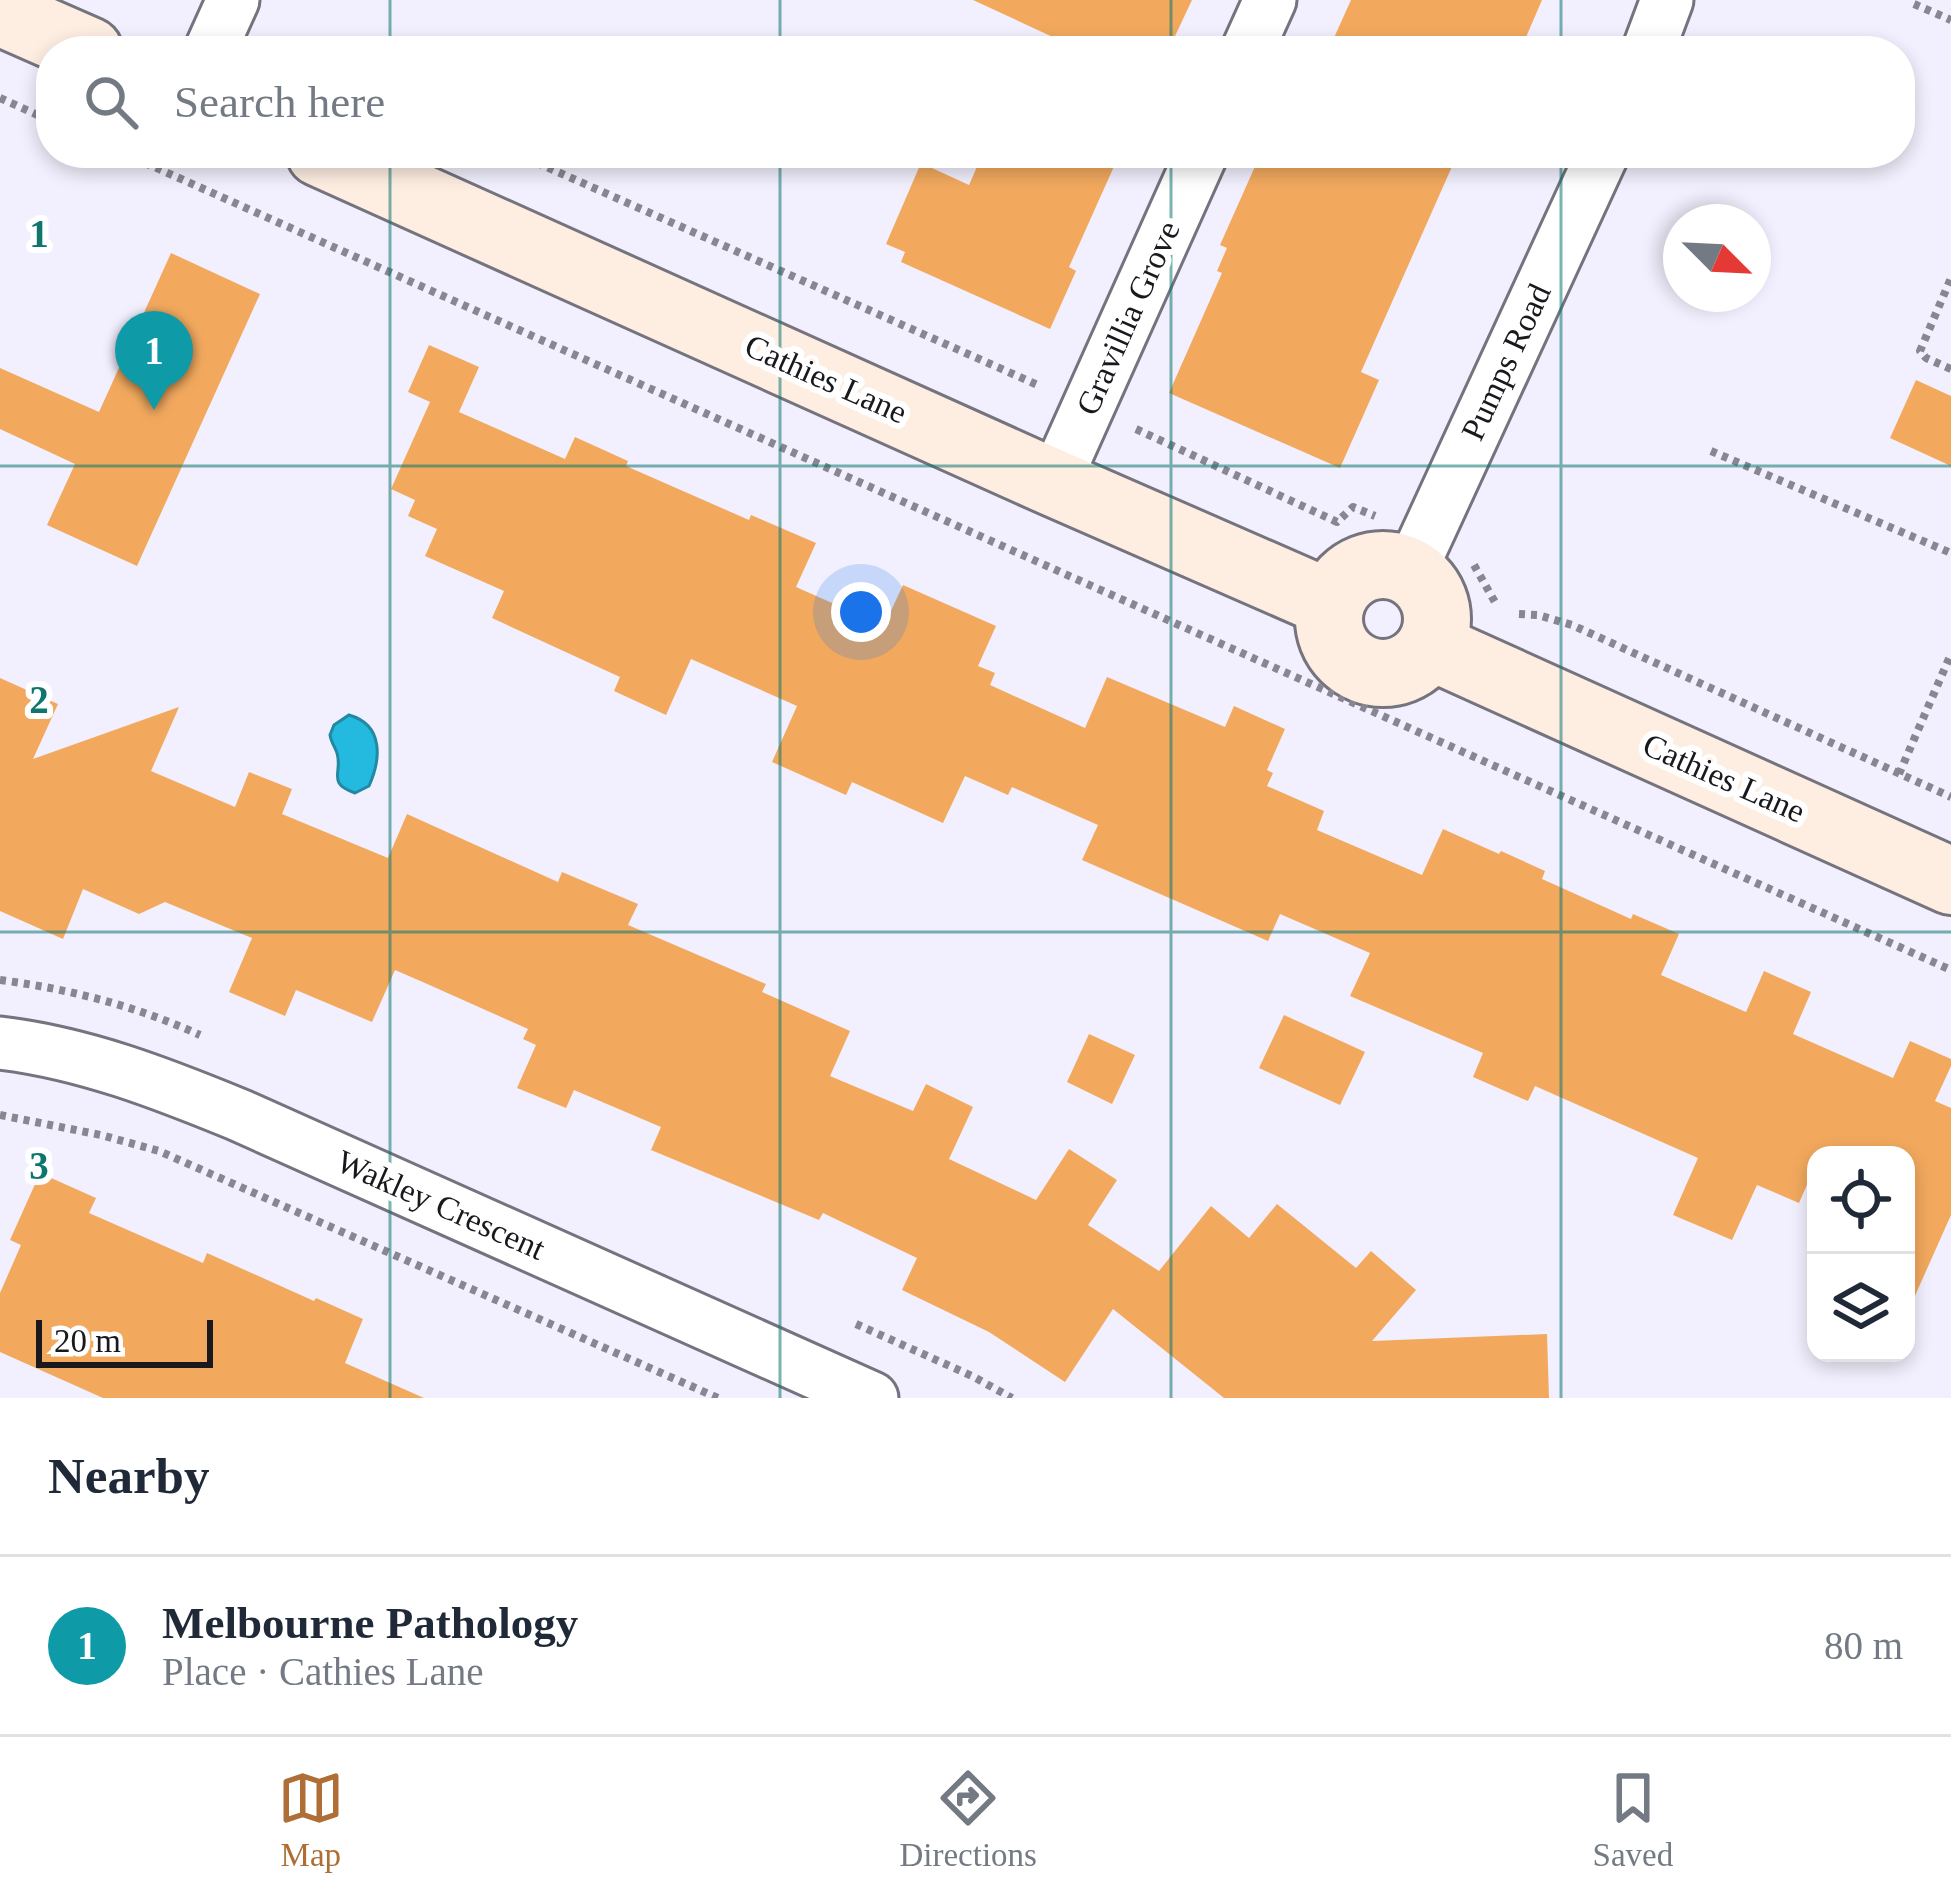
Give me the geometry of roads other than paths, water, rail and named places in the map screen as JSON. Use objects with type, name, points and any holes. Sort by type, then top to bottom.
[{"type":"street","points":[[217,36],[233,0]]},
{"type":"street","points":[[1254,36],[1270,0]]},
{"type":"street","points":[[1654,36],[1667,0]]},
{"type":"street","points":[[0,12],[55,36]]},
{"type":"street","name":"Cathies Lane","points":[[353,168],[1331,604]]},
{"type":"street","name":"Gravillia Grove","points":[[1054,483],[1195,168]]},
{"type":"street","name":"Pumps Road","points":[[1419,550],[1596,168]]},
{"type":"street","points":[[1419,550],[1423,583],[1437,613],[1436,629],[1430,646],[1404,669],[1370,672],[1354,665],[1332,638],[1331,604],[1348,577],[1378,565],[1394,566],[1419,550]]},
{"type":"street","name":"Cathies Lane","points":[[1430,646],[1951,881]]},
{"type":"street","name":"Wakley Crescent","points":[[0,1043],[85,1058],[239,1114],[872,1398]]},
{"type":"water","points":[[349,715],[369,727],[377,744],[369,786],[355,793],[338,781],[337,753],[330,735],[334,725]]},
{"type":"place","name":"Melbourne Pathology","points":[[154,410]]}]
